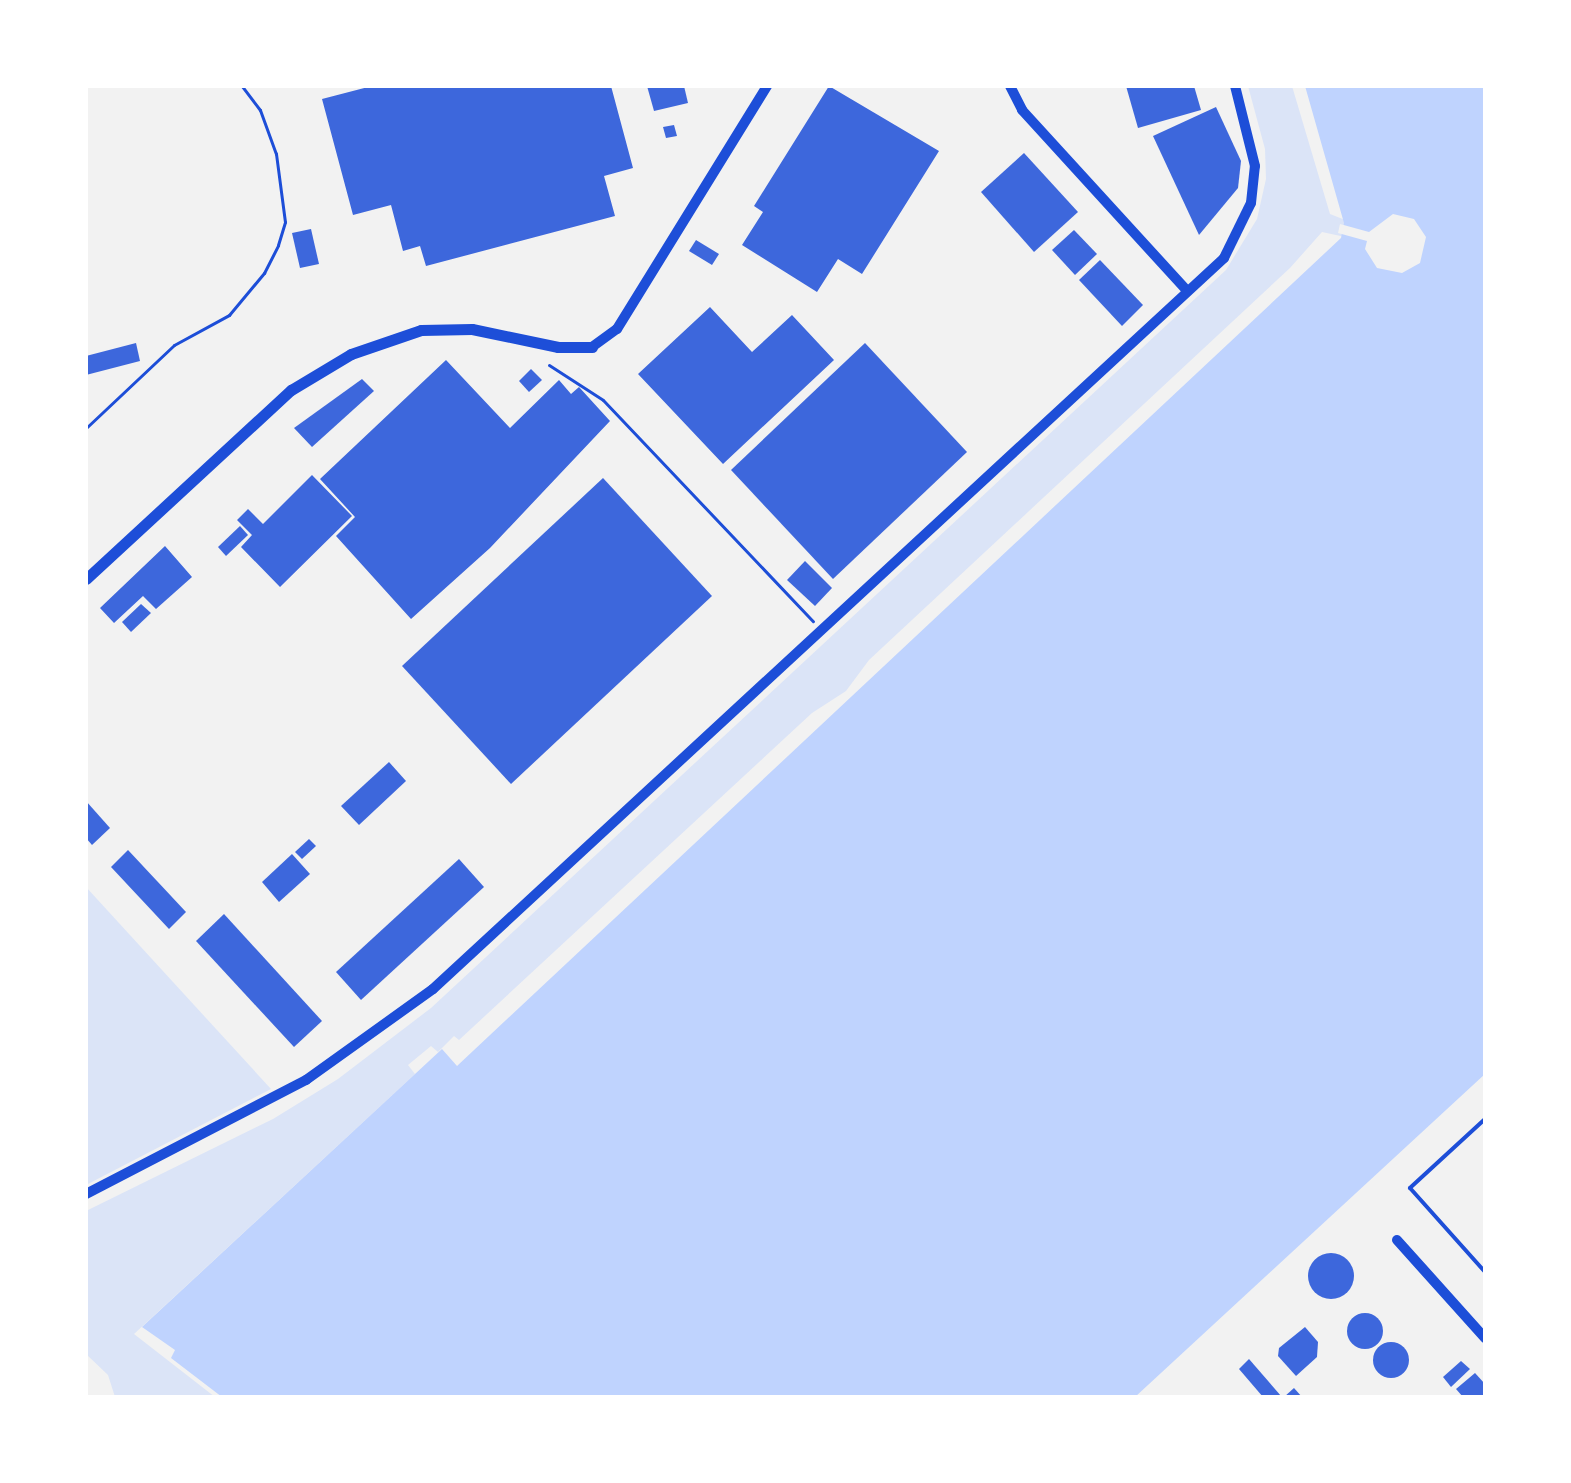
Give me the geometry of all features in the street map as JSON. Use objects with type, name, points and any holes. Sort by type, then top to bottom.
[{"type":"main road","points":[[86,579],[291,390],[351,354],[411,333],[472,329],[558,347],[592,347]]},
{"type":"street","points":[[592,347],[617,329],[767,86]]},
{"type":"street","points":[[1010,86],[1022,110],[1187,291]]},
{"type":"street","points":[[86,1194],[306,1080],[433,989],[1224,258],[1251,203],[1255,166],[1235,86]]},
{"type":"street","points":[[1397,1240],[1485,1338]]},
{"type":"lane","points":[[1485,1119],[1410,1188],[1485,1272]]},
{"type":"path","points":[[86,428],[174,345],[229,315],[264,273],[278,245],[285,222],[276,154],[260,110],[242,86]]},
{"type":"path","points":[[549,365],[603,400],[821,630]]},
{"type":"shaded area","points":[[1248,86],[1292,86],[1330,214],[1368,229],[1364,241],[1322,232],[1290,268],[869,660],[846,691],[812,713],[459,1040],[454,1036],[438,1052],[431,1046],[408,1065],[415,1074],[134,1334],[215,1397],[115,1397],[108,1375],[86,1354],[86,1211],[273,1119],[338,1079],[431,1008],[1226,270],[1257,219],[1266,179],[1265,149]]},
{"type":"shaded area","points":[[86,887],[271,1089],[86,1185]]},
{"type":"water","points":[[1305,86],[1485,86],[1485,1074],[1135,1397],[222,1397],[171,1358],[175,1350],[142,1327],[442,1049],[457,1066],[1341,238],[1344,223]]},
{"type":"pier","points":[[1393,214],[1414,219],[1426,237],[1420,263],[1402,273],[1377,268],[1365,249],[1367,241],[1338,233],[1340,224],[1369,232]]},
{"type":"building","points":[[372,86],[611,86],[633,168],[604,176],[615,216],[426,266],[420,246],[403,251],[391,205],[353,215],[322,99]]},
{"type":"building","points":[[647,86],[684,86],[688,103],[654,111]]},
{"type":"building","points":[[829,86],[939,151],[862,274],[838,259],[817,292],[742,245],[763,212],[754,206]]},
{"type":"building","points":[[1126,86],[1194,86],[1201,110],[1138,128]]},
{"type":"building","points":[[1216,107],[1241,161],[1238,188],[1199,235],[1153,136]]},
{"type":"building","points":[[674,125],[677,136],[666,138],[663,127]]},
{"type":"building","points":[[1024,153],[1078,212],[1034,252],[981,192]]},
{"type":"building","points":[[311,229],[319,264],[300,268],[292,233]]},
{"type":"building","points":[[1074,230],[1097,254],[1075,275],[1052,250]]},
{"type":"building","points":[[696,240],[719,254],[712,265],[689,251]]},
{"type":"building","points":[[1100,260],[1143,305],[1122,326],[1079,280]]},
{"type":"building","points":[[710,307],[752,352],[792,315],[834,360],[723,464],[638,374]]},
{"type":"building","points":[[136,343],[140,361],[86,375],[86,356]]},
{"type":"building","points":[[865,343],[967,452],[833,579],[731,470]]},
{"type":"building","points":[[446,360],[510,428],[559,380],[571,394],[579,387],[610,421],[490,548],[411,619],[336,536],[355,517],[320,479]]},
{"type":"building","points":[[531,369],[542,380],[529,392],[519,381]]},
{"type":"building","points":[[362,379],[374,391],[312,447],[294,428]]},
{"type":"building","points":[[312,475],[352,516],[280,587],[241,547],[252,535],[237,520],[248,509],[263,524]]},
{"type":"building","points":[[603,478],[712,596],[511,784],[402,666]]},
{"type":"building","points":[[240,526],[248,535],[226,556],[218,547]]},
{"type":"building","points":[[165,546],[192,577],[156,609],[143,596],[114,623],[100,608]]},
{"type":"building","points":[[805,561],[832,588],[815,606],[787,580]]},
{"type":"building","points":[[141,604],[151,613],[131,632],[122,622]]},
{"type":"building","points":[[389,762],[406,781],[359,825],[341,806]]},
{"type":"building","points":[[86,801],[110,828],[92,845],[86,838]]},
{"type":"building","points":[[309,839],[316,846],[302,859],[295,852]]},
{"type":"building","points":[[128,850],[186,912],[169,929],[111,867]]},
{"type":"building","points":[[292,854],[310,874],[279,902],[262,882]]},
{"type":"building","points":[[459,859],[484,887],[361,1000],[336,972]]},
{"type":"building","points":[[224,914],[322,1021],[294,1047],[196,941]]},
{"type":"building","points":[[1331,1253],[1340,1254],[1347,1260],[1353,1267],[1353,1285],[1347,1292],[1340,1298],[1331,1299],[1322,1298],[1315,1292],[1309,1285],[1308,1276],[1309,1267],[1315,1260],[1322,1254]]},
{"type":"building","points":[[1365,1313],[1378,1318],[1383,1331],[1378,1344],[1365,1349],[1352,1344],[1347,1331],[1352,1318]]},
{"type":"building","points":[[1305,1327],[1318,1342],[1317,1357],[1296,1376],[1278,1356],[1279,1348]]},
{"type":"building","points":[[1391,1342],[1404,1347],[1409,1360],[1404,1373],[1391,1378],[1378,1373],[1373,1360],[1378,1347]]},
{"type":"building","points":[[1249,1359],[1281,1396],[1263,1397],[1239,1369]]},
{"type":"building","points":[[1461,1361],[1470,1369],[1451,1387],[1443,1377]]},
{"type":"building","points":[[1475,1373],[1485,1384],[1485,1397],[1463,1397],[1456,1389]]},
{"type":"building","points":[[1294,1388],[1302,1397],[1284,1397]]}]
